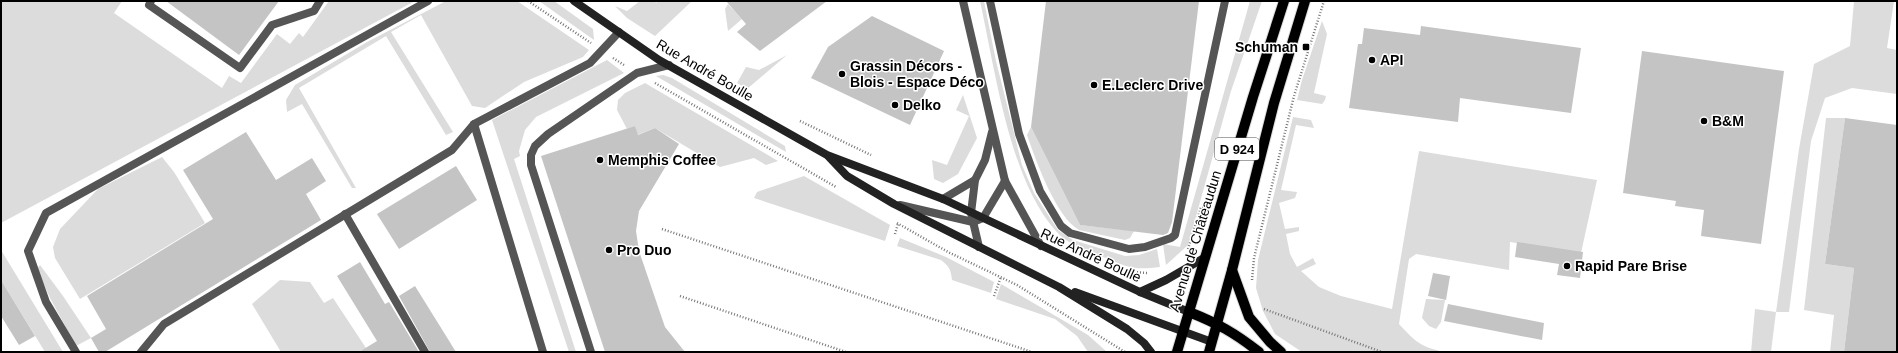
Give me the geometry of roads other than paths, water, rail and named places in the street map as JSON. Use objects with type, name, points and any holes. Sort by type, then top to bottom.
[{"type":"main road","name":"Avenue de Châteaudun","points":[[1177,352],[1204,258],[1284,1]]},
{"type":"main road","name":"D 924","points":[[1210,347],[1232,270],[1274,103],[1305,1]]},
{"type":"main road","points":[[1232,270],[1249,317],[1270,342],[1281,352]]},
{"type":"main road","points":[[1189,312],[1217,323],[1241,337],[1259,352]]},
{"type":"street","points":[[151,1],[149,5],[240,68],[272,25],[314,11],[320,1]]},
{"type":"street","points":[[76,352],[46,302],[28,250],[46,213],[428,1]]},
{"type":"street","name":"Rue André Boulle","points":[[574,1],[668,66],[827,155],[943,199],[1140,292],[1189,312]]},
{"type":"street","points":[[963,1],[1005,181],[1041,246]]},
{"type":"street","points":[[990,1],[1019,134],[1040,191],[1061,226],[1070,233],[1129,249],[1145,247],[1171,238],[1175,235],[1224,1]]},
{"type":"street","points":[[141,352],[164,324],[452,150],[474,124],[590,63],[619,32]]},
{"type":"street","points":[[590,352],[531,165],[531,155],[535,146],[548,134],[637,73],[668,66]]},
{"type":"street","points":[[474,124],[543,352]]},
{"type":"street","points":[[979,246],[971,213],[975,180],[985,160],[993,132]]},
{"type":"street","name":"Rue André Boulle","points":[[827,155],[847,176],[894,204],[1059,286],[1127,329],[1144,343],[1151,352]]},
{"type":"street","points":[[943,199],[975,180]]},
{"type":"street","points":[[973,222],[983,218],[1005,181]]},
{"type":"street","name":"Rue André Boulle","points":[[894,204],[973,222]]},
{"type":"street","points":[[345,214],[425,352]]},
{"type":"street","points":[[1140,292],[1166,280],[1204,258]]},
{"type":"street","points":[[1059,286],[1183,332],[1210,347]]},
{"type":"place","name":"Schuman","points":[[1306,47]]},
{"type":"place","name":"API","points":[[1372,60]]},
{"type":"place","name":"Grassin Décors - Blois - Espace Déco","points":[[842,74]]},
{"type":"place","name":"E.Leclerc Drive","points":[[1094,85]]},
{"type":"place","name":"Delko","points":[[895,105]]},
{"type":"place","name":"B&M","points":[[1704,121]]},
{"type":"place","name":"Memphis Coffee","points":[[600,160]]},
{"type":"place","name":"Pro Duo","points":[[609,250]]},
{"type":"place","name":"Rapid Pare Brise","points":[[1567,266]]}]
